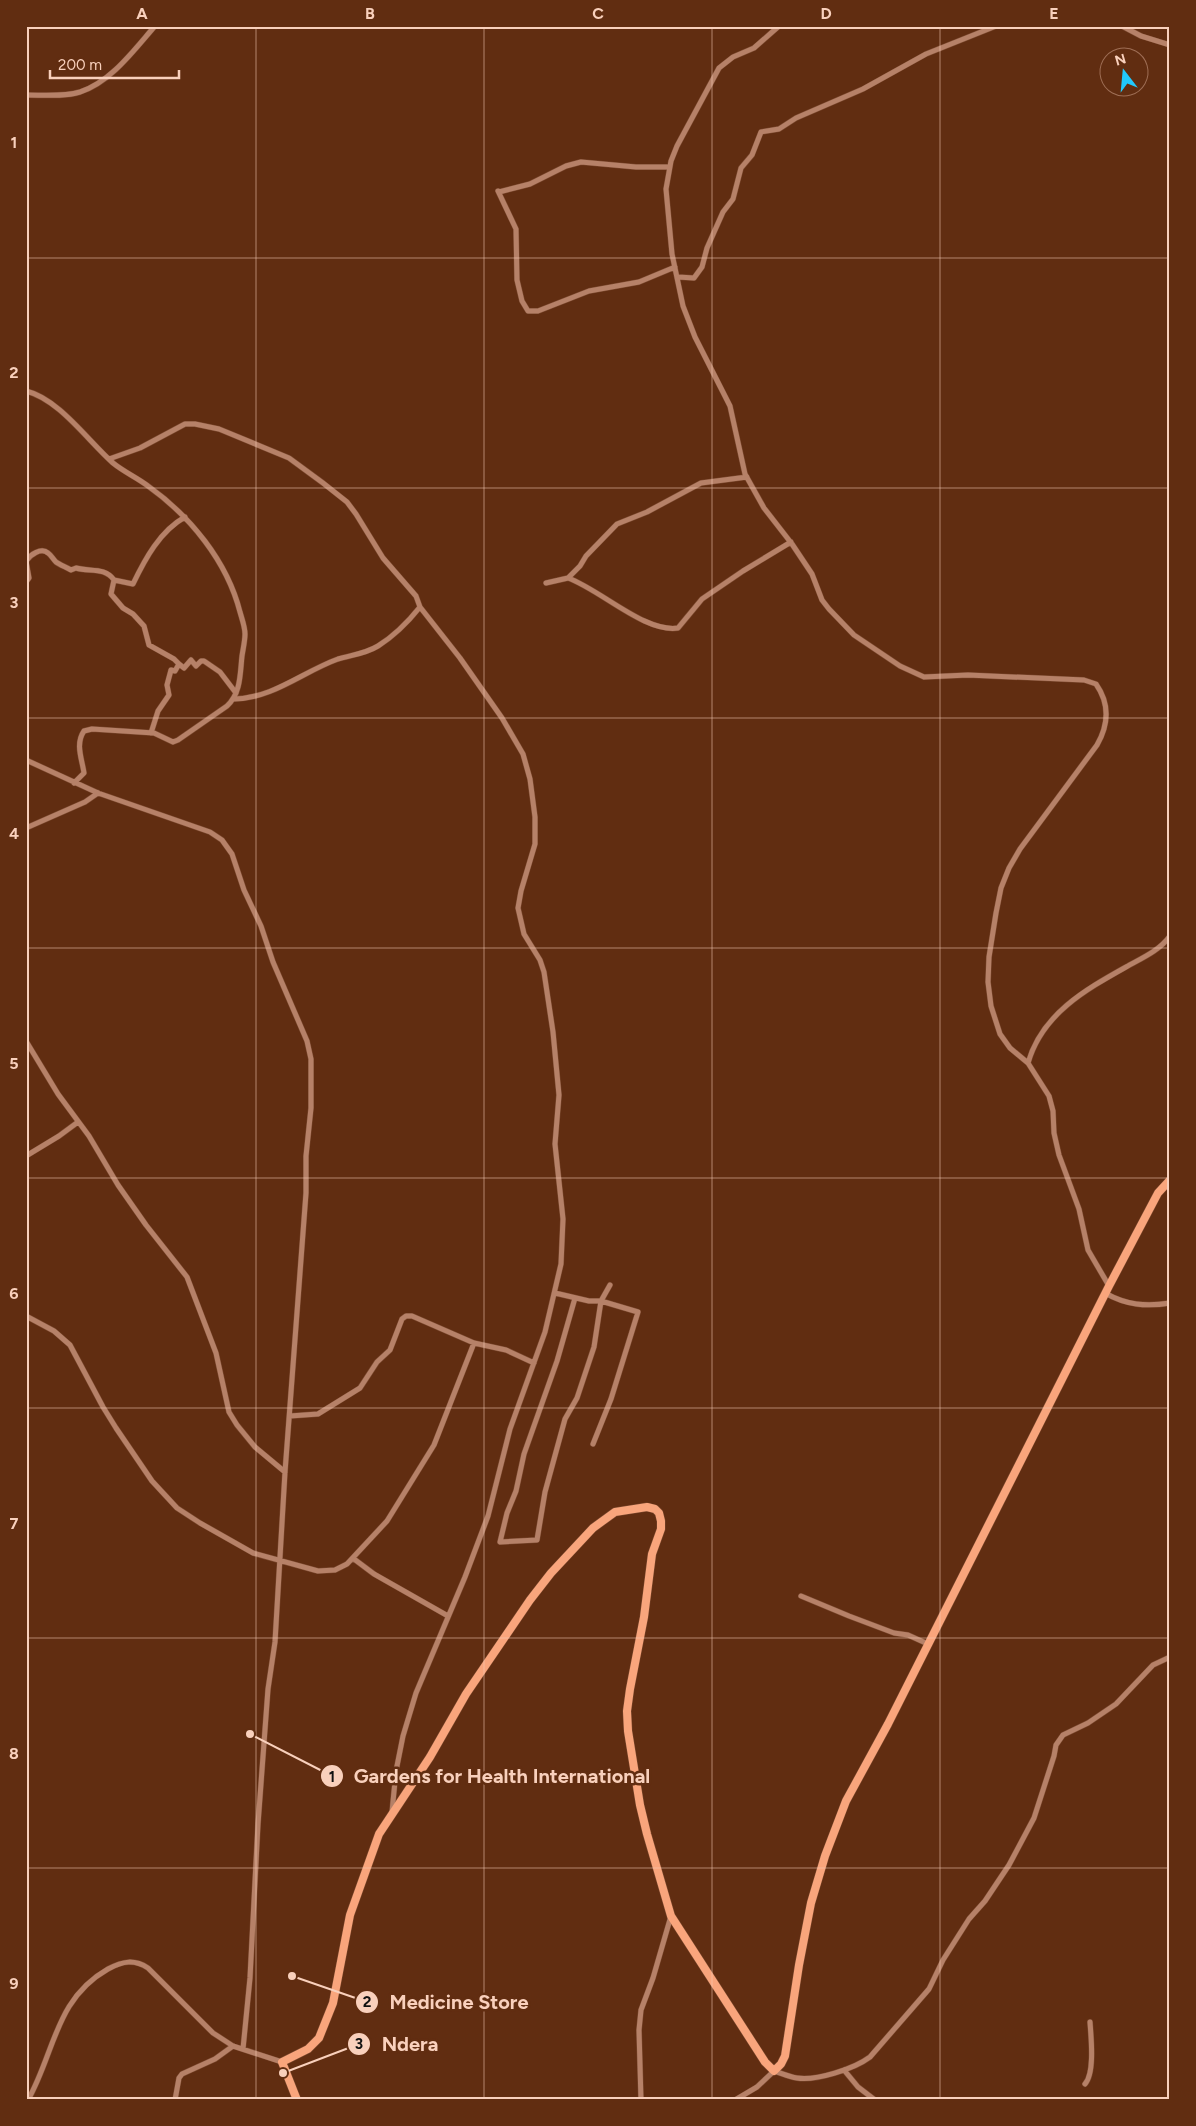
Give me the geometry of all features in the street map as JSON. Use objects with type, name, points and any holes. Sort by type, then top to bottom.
[{"type":"main road","points":[[297,2100],[282,2062],[308,2050],[320,2038],[333,2003],[350,1915],[379,1834],[430,1757],[466,1694],[530,1600],[551,1573],[593,1528],[607,1516],[622,1509],[655,1509],[659,1512],[661,1529],[652,1554],[644,1618],[627,1712],[628,1731],[640,1805],[647,1834],[671,1916],[748,2038],[774,2071],[784,2059],[811,1903],[830,1840],[846,1801],[928,1644],[1107,1290],[1158,1194],[1170,1180]]},
{"type":"street","points":[[26,94],[63,95],[91,87],[104,79],[154,26]]},
{"type":"street","points":[[778,26],[754,48],[733,57],[719,68],[677,146],[669,167],[666,189],[667,204],[675,267],[683,306],[688,322],[730,406],[747,477],[764,508],[791,542],[812,574],[822,600],[854,634],[900,666],[924,677],[968,675],[1084,680],[1096,684],[1103,696],[1107,715],[1104,733],[1097,746],[1014,858],[1001,888],[989,957],[991,1006],[1000,1034],[1010,1048],[1028,1063],[1049,1096],[1059,1155],[1080,1209],[1088,1250],[1107,1290],[1127,1303],[1149,1306],[1170,1303]]},
{"type":"street","points":[[678,278],[694,278],[702,267],[712,236],[723,212],[733,199],[741,168],[752,155],[761,132],[779,129],[796,118],[863,89],[933,50],[996,26]]},
{"type":"street","points":[[1122,26],[1141,36],[1170,46]]},
{"type":"street","points":[[669,167],[636,167],[581,162],[566,166],[530,184],[499,191],[516,229],[517,280],[522,302],[528,311],[538,311],[589,291],[639,282],[675,267]]},
{"type":"street","points":[[26,391],[42,397],[64,414],[108,459],[124,472],[148,486],[185,517],[208,546],[236,593],[245,633],[240,678],[235,696],[173,742],[151,733],[92,729],[84,731],[81,734],[80,756],[84,773],[74,783]]},
{"type":"street","points":[[108,459],[140,448],[184,424],[195,424],[219,429],[289,458],[323,482],[347,502],[383,558],[416,596],[420,607],[460,658],[506,724],[523,754],[530,779],[535,817],[535,844],[520,891],[518,908],[524,934],[540,960],[544,972],[556,1054],[559,1095],[556,1144],[563,1228],[561,1264],[545,1332],[510,1429],[488,1516],[416,1693],[396,1771],[392,1812]]},
{"type":"street","points":[[546,583],[568,578],[607,533],[620,522],[647,512],[701,483],[747,477]]},
{"type":"street","points":[[26,582],[29,578],[26,561],[29,556],[39,551],[44,551],[48,552],[57,562],[71,570],[76,568],[103,571],[108,573],[114,580],[132,584],[145,559],[164,533],[185,517]]},
{"type":"street","points":[[568,578],[596,592],[639,619],[673,629],[683,624],[702,599],[711,592],[791,542]]},
{"type":"street","points":[[114,580],[111,594],[123,608],[133,614],[144,626],[149,645],[174,659],[184,668],[191,660],[196,666],[201,661],[204,662],[220,672],[235,696],[242,699],[278,690],[303,674],[332,662],[368,652],[411,619],[420,607]]},
{"type":"street","points":[[151,733],[158,711],[169,695],[169,676],[171,670],[175,670],[179,664]]},
{"type":"street","points":[[26,760],[98,793],[210,832],[222,840],[232,854],[244,890],[261,926],[273,962],[307,1041],[311,1059],[311,1108],[306,1156],[306,1193],[274,1642],[268,1689],[258,1824],[250,1978],[243,2050]]},
{"type":"street","points":[[26,828],[85,802],[98,793]]},
{"type":"street","points":[[1028,1063],[1044,1027],[1062,1010],[1083,992],[1161,946],[1170,936]]},
{"type":"street","points":[[26,1041],[89,1136],[118,1185],[146,1225],[188,1277],[216,1353],[229,1412],[236,1425],[255,1447],[285,1472]]},
{"type":"street","points":[[26,1156],[78,1122]]},
{"type":"street","points":[[575,1298],[557,1361],[524,1454],[516,1490],[507,1513],[500,1542],[537,1540],[545,1492],[565,1420],[577,1398],[594,1347],[601,1301],[610,1285]]},
{"type":"street","points":[[555,1293],[589,1301],[601,1301],[638,1312],[610,1399],[593,1444]]},
{"type":"street","points":[[26,1316],[54,1331],[70,1345],[103,1408],[152,1481],[171,1502],[200,1523],[252,1553],[318,1571],[341,1568],[354,1559],[388,1521],[430,1453],[474,1343]]},
{"type":"street","points":[[290,1416],[318,1414],[360,1388],[377,1362],[390,1350],[402,1319],[406,1316],[412,1316],[474,1343],[506,1350],[534,1363]]},
{"type":"street","points":[[354,1559],[374,1574],[448,1616]]},
{"type":"street","points":[[801,1596],[806,1600],[894,1633],[908,1635],[928,1644]]},
{"type":"street","points":[[735,2100],[756,2087],[774,2071],[797,2078],[809,2078],[844,2070],[858,2065],[870,2057],[929,1989],[943,1960],[968,1918],[985,1901],[1009,1865],[1030,1827],[1042,1798],[1054,1750],[1060,1739],[1067,1732],[1088,1723],[1116,1704],[1153,1665],[1170,1657]]},
{"type":"street","points":[[641,2100],[639,2030],[642,2010],[671,1916]]},
{"type":"street","points":[[28,2100],[41,2074],[62,2016],[77,1994],[94,1976],[126,1962],[137,1961],[148,1968],[213,2033],[233,2046],[282,2062]]},
{"type":"street","points":[[1085,2084],[1088,2081],[1090,2068],[1090,2022]]},
{"type":"street","points":[[175,2100],[179,2078],[182,2074],[220,2056],[233,2046]]},
{"type":"street","points":[[844,2070],[858,2087],[875,2100]]},
{"type":"place","name":"Gardens for Health International","points":[[250,1734]]},
{"type":"place","name":"Medicine Store","points":[[292,1976]]},
{"type":"place","name":"Ndera","points":[[283,2073]]}]
